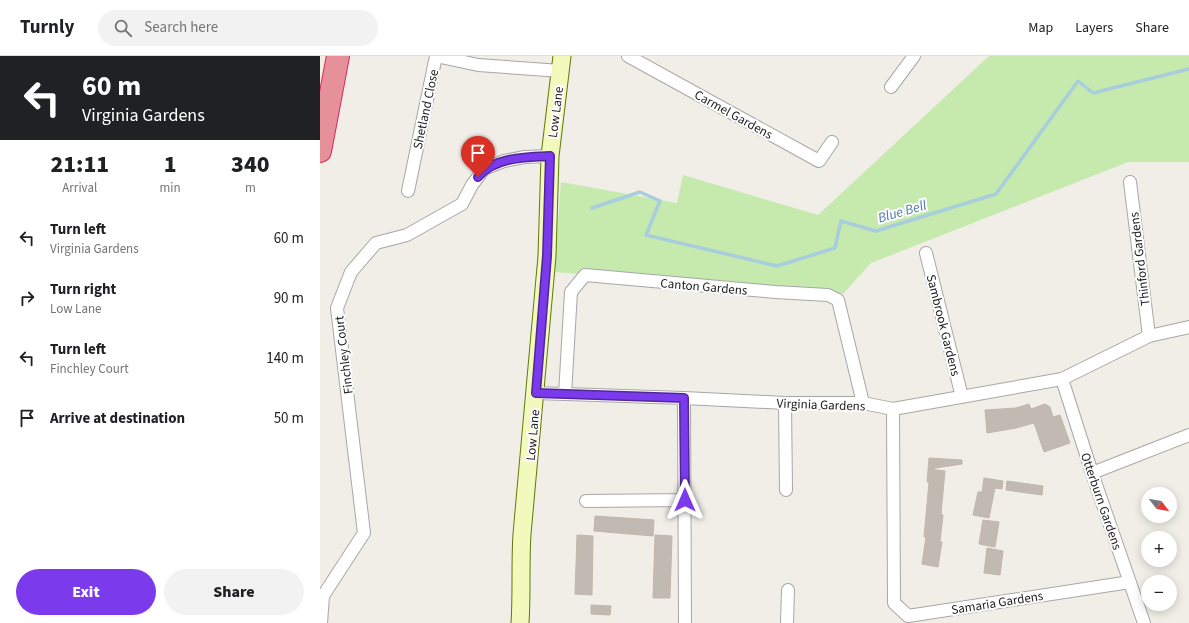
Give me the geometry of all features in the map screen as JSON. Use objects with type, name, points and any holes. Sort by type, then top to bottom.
[{"type":"highway","points":[[320,151],[338,56]]},
{"type":"main road","name":"Low Lane","points":[[520,623],[522,600],[520,562],[547,256],[550,156],[561,63]]},
{"type":"street","name":"Shetland Close","points":[[408,191],[436,56],[478,65],[561,63]]},
{"type":"street","name":"Carmel Gardens","points":[[628,56],[819,161],[832,142]]},
{"type":"street","points":[[891,87],[914,56]]},
{"type":"street","name":"Finchley Court","points":[[321,623],[323,596],[364,533],[337,308],[351,272],[376,243],[407,235],[462,204],[472,184],[484,169],[525,157],[550,156]]},
{"type":"street","name":"Thinford Gardens","points":[[1130,182],[1148,336]]},
{"type":"street","name":"Sambrook Gardens","points":[[926,253],[962,397]]},
{"type":"street","name":"Canton Gardens","points":[[565,394],[571,292],[585,275],[775,292],[828,295],[838,300],[863,403]]},
{"type":"street","name":"Virginia Gardens","points":[[536,393],[785,403],[863,403],[893,409],[1062,379],[1148,336],[1189,327]]},
{"type":"street","name":"Otterburn Gardens","points":[[1062,379],[1092,473],[1144,623]]},
{"type":"street","points":[[684,398],[685,623]]},
{"type":"street","points":[[785,403],[786,490]]},
{"type":"street","name":"Samaria Gardens","points":[[893,409],[894,602],[908,616],[1130,582]]},
{"type":"street","points":[[1092,473],[1189,435]]},
{"type":"street","points":[[586,501],[685,500]]},
{"type":"street","points":[[787,623],[788,590]]},
{"type":"green space","points":[[989,56],[1189,56],[1189,162],[1128,162],[871,263],[843,294],[824,289],[776,290],[554,272],[561,182],[677,203],[683,175],[818,215]]},
{"type":"building","points":[[1029,404],[1031,409],[1045,404],[1050,407],[1053,417],[1060,415],[1070,443],[1044,452],[1034,423],[987,433],[985,410],[1016,408]]},
{"type":"building","points":[[929,458],[962,460],[962,464],[929,469],[945,471],[941,514],[943,515],[940,542],[942,542],[938,567],[922,564],[926,537],[924,537],[929,482],[927,482]]},
{"type":"building","points":[[984,478],[1003,481],[1002,489],[995,488],[989,518],[973,515],[978,492],[982,492]]},
{"type":"building","points":[[1007,481],[1043,486],[1042,495],[1006,490]]},
{"type":"building","points":[[595,516],[654,520],[653,536],[594,531]]},
{"type":"building","points":[[983,520],[999,522],[995,547],[979,544]]},
{"type":"building","points":[[577,535],[593,536],[592,595],[575,594]]},
{"type":"building","points":[[655,535],[672,536],[670,598],[653,598]]},
{"type":"building","points":[[987,548],[1003,551],[1000,575],[984,573]]},
{"type":"building","points":[[591,605],[611,606],[610,615],[591,614]]},
{"type":"waterway","name":"Blue Bell","points":[[592,208],[640,192],[660,201],[646,235],[777,266],[835,248],[841,221],[876,231],[996,194],[1078,81],[1093,93],[1189,69]]},
{"type":"route","points":[[478,177],[484,169],[504,161],[525,157],[550,156],[547,256],[536,393],[684,398],[685,500]]}]
